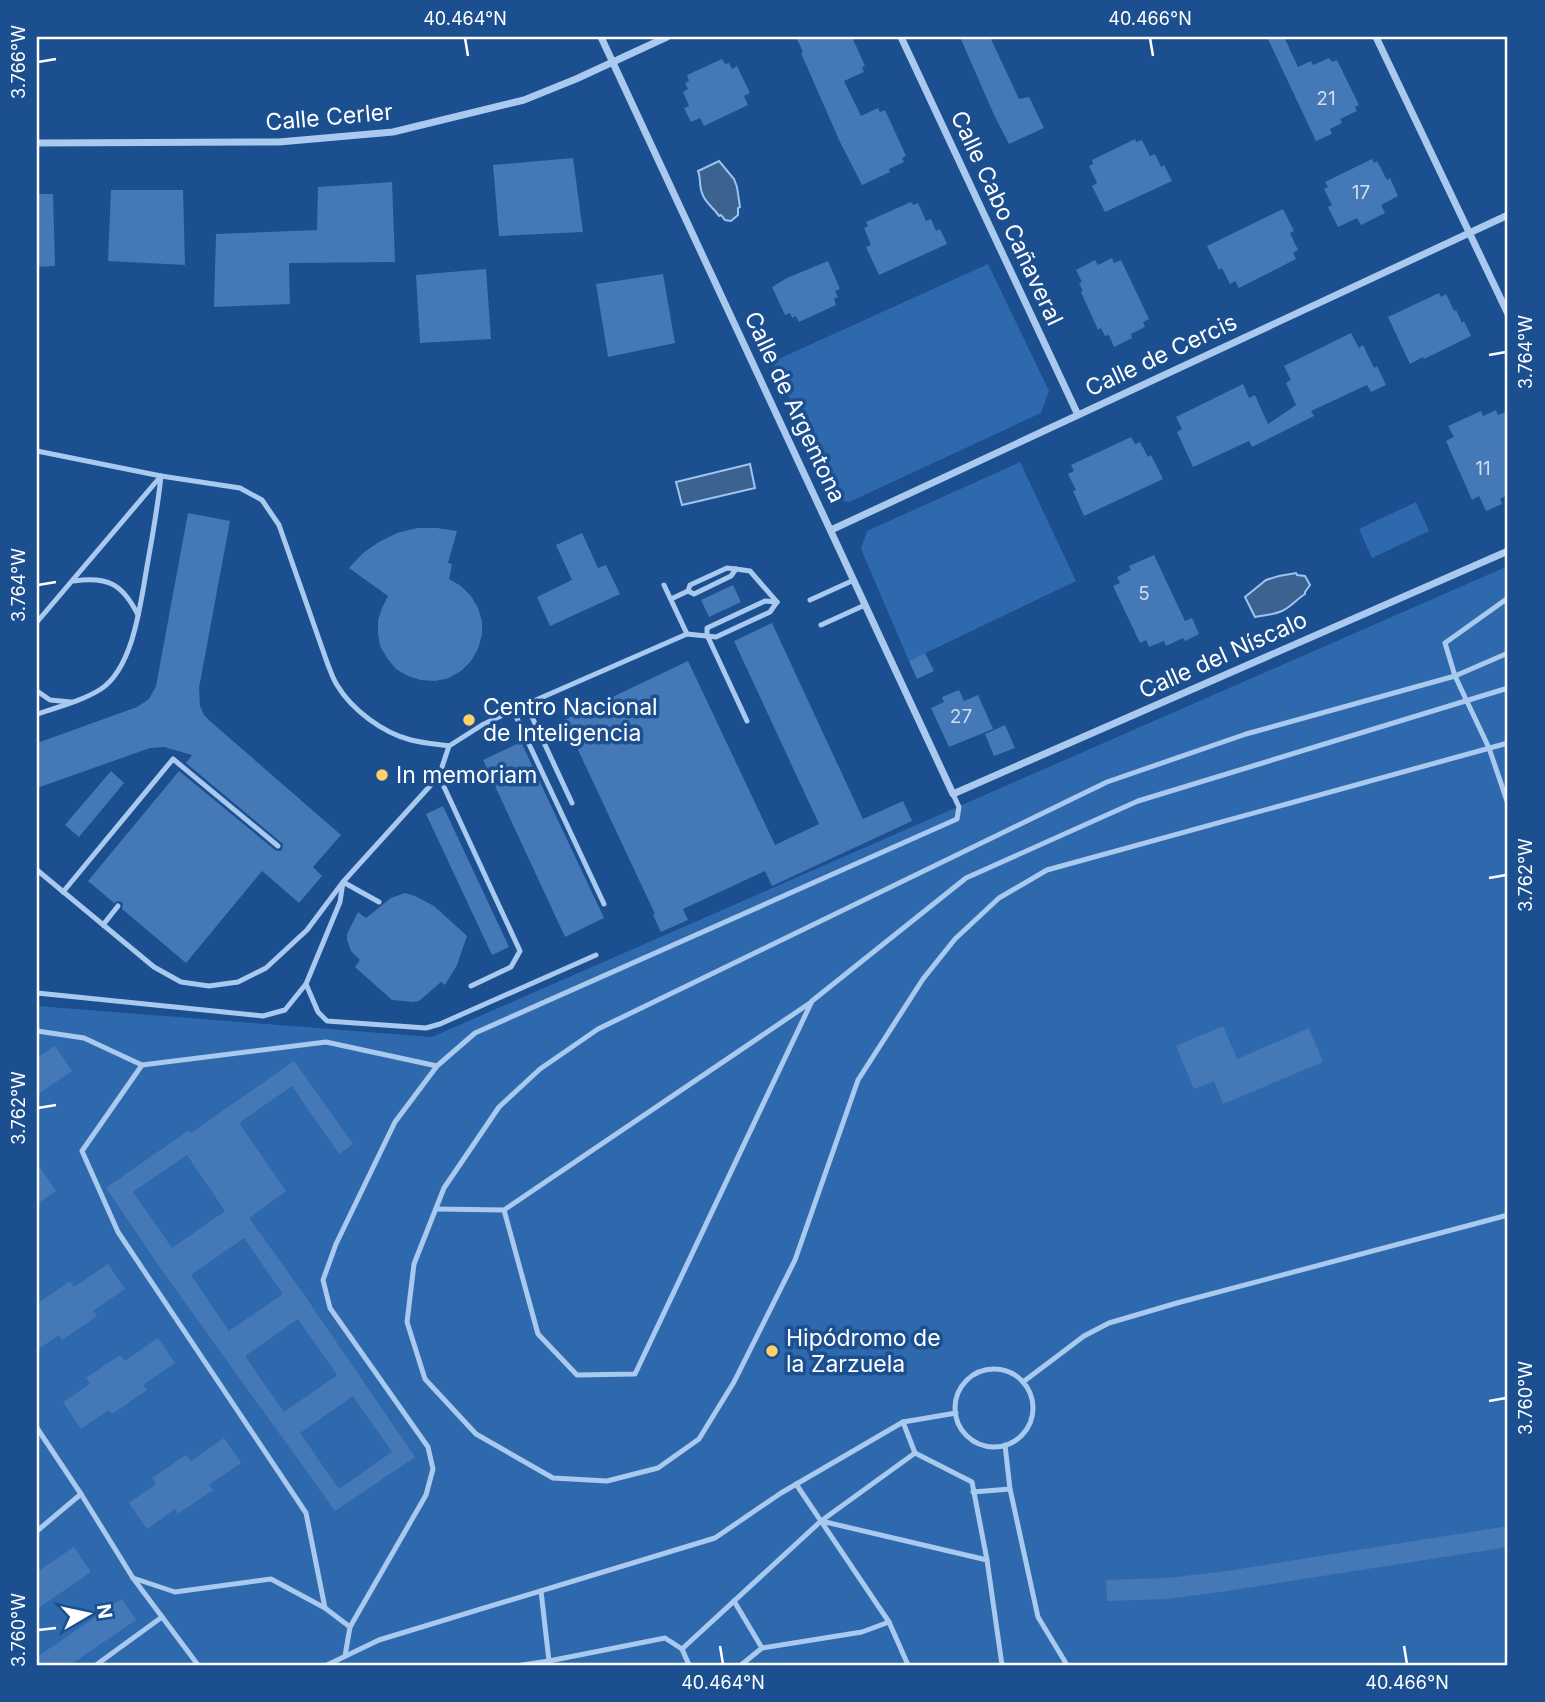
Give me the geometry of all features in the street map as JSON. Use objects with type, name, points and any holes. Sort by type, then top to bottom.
[{"type":"street","name":"Calle de Argentona","points":[[601,37],[953,794]]},
{"type":"street","name":"Calle Cerler","points":[[37,143],[279,142],[393,132],[524,100],[667,37]]},
{"type":"street","name":"Calle Cabo Cañaveral","points":[[901,37],[1078,415]]},
{"type":"street","points":[[1376,37],[1508,314]]},
{"type":"street","name":"Calle de Cercis","points":[[831,530],[1508,215]]},
{"type":"street","name":"Calle del Níscalo","points":[[953,794],[1508,551]]},
{"type":"lane","points":[[37,451],[162,476],[240,488],[262,500],[279,525],[337,685],[358,710],[387,730],[409,739],[449,746]]},
{"type":"lane","points":[[37,622],[162,476]]},
{"type":"lane","points":[[37,714],[74,702],[103,688],[118,673],[132,642],[162,476]]},
{"type":"lane","points":[[671,599],[688,591],[694,594],[731,576],[736,569],[750,571],[777,602]]},
{"type":"lane","points":[[73,581],[93,578],[113,584],[129,597],[138,615]]},
{"type":"lane","points":[[810,600],[853,580]]},
{"type":"lane","points":[[664,585],[687,634]]},
{"type":"lane","points":[[1508,598],[1446,643],[1455,676],[1489,748],[1508,804]]},
{"type":"lane","points":[[747,721],[706,635],[706,628],[765,601],[777,602]]},
{"type":"lane","points":[[37,870],[154,967],[181,982],[209,986],[238,982],[267,968],[307,930],[344,882],[439,776],[449,746],[482,725],[513,710],[687,634],[716,637],[770,612],[777,602]]},
{"type":"lane","points":[[821,625],[865,605]]},
{"type":"lane","points":[[1508,653],[1455,676],[1246,734],[1107,782],[598,1029],[540,1069],[499,1107],[444,1188],[414,1264],[407,1322],[425,1379],[477,1434],[553,1478],[607,1481],[658,1468],[699,1439],[734,1382],[795,1260],[858,1080],[923,979],[955,939],[999,898],[1047,870],[1508,743]]},
{"type":"lane","points":[[436,1209],[504,1210],[812,1001],[966,877],[1138,801],[1508,688]]},
{"type":"lane","points":[[37,691],[50,700],[74,702]]},
{"type":"lane","points":[[526,704],[572,803]]},
{"type":"lane","points":[[513,710],[604,904]]},
{"type":"lane","points":[[63,892],[173,759],[278,846]]},
{"type":"lane","points":[[439,776],[520,951],[511,967],[471,986]]},
{"type":"lane","points":[[345,1656],[350,1627],[426,1495],[433,1469],[428,1447],[330,1308],[323,1280],[336,1244],[396,1122],[437,1066],[475,1033],[957,819],[959,807],[953,794]]},
{"type":"lane","points":[[344,882],[379,902]]},
{"type":"lane","points":[[37,993],[263,1016],[285,1010],[306,984],[340,902],[344,882]]},
{"type":"lane","points":[[103,925],[118,906]]},
{"type":"lane","points":[[306,984],[318,1012],[327,1021],[426,1028],[596,955]]},
{"type":"lane","points":[[504,1210],[538,1334],[577,1375],[635,1374],[812,1001]]},
{"type":"lane","points":[[37,1031],[84,1038],[142,1065],[326,1042],[437,1066]]},
{"type":"lane","points":[[142,1065],[82,1151],[118,1232],[306,1513],[325,1608]]},
{"type":"lane","points":[[1023,1382],[1084,1336],[1109,1323],[1508,1216]]},
{"type":"lane","points":[[999,1369],[1012,1373],[1023,1382],[1033,1405],[1032,1419],[1016,1440],[992,1447],[968,1436],[960,1426],[956,1413],[962,1386],[972,1376],[985,1370],[999,1369]]},
{"type":"lane","points":[[327,1665],[379,1640],[715,1538],[796,1484],[903,1422],[956,1413]]},
{"type":"lane","points":[[903,1422],[915,1453],[972,1482],[987,1560],[1002,1665]]},
{"type":"lane","points":[[37,1427],[133,1578],[198,1665]]},
{"type":"lane","points":[[1005,1445],[1010,1489],[1038,1617],[1067,1665]]},
{"type":"lane","points":[[682,1649],[821,1521],[915,1453]]},
{"type":"lane","points":[[796,1484],[889,1622],[908,1665]]},
{"type":"lane","points":[[973,1492],[1010,1489]]},
{"type":"lane","points":[[37,1531],[81,1494]]},
{"type":"lane","points":[[821,1521],[987,1560]]},
{"type":"lane","points":[[133,1578],[175,1592],[271,1579],[325,1608],[350,1627]]},
{"type":"lane","points":[[541,1591],[549,1663]]},
{"type":"lane","points":[[734,1601],[762,1648]]},
{"type":"lane","points":[[96,1665],[162,1617]]},
{"type":"lane","points":[[741,1665],[762,1648],[862,1632],[889,1622]]},
{"type":"lane","points":[[522,1665],[549,1663],[664,1638],[682,1649],[689,1665]]},
{"type":"shaded area","points":[[719,161],[737,187],[740,207],[738,215],[731,221],[719,216],[705,200],[701,188],[698,171]]},
{"type":"shaded area","points":[[988,264],[1049,391],[1041,413],[849,502],[838,500],[772,362]]},
{"type":"shaded area","points":[[1020,462],[1076,581],[909,661],[861,549],[867,531]]},
{"type":"shaded area","points":[[750,464],[755,488],[682,505],[676,482]]},
{"type":"shaded area","points":[[1416,502],[1429,531],[1372,558],[1359,529]]},
{"type":"shaded area","name":"Hipódromo de la Zarzuela","points":[[1508,566],[1508,1665],[37,1665],[37,1006],[432,1037]]},
{"type":"shaded area","points":[[1296,573],[1305,576],[1310,585],[1305,594],[1282,611],[1255,617],[1245,597],[1266,580]]},
{"type":"building","points":[[796,37],[852,37],[865,66],[862,67],[864,72],[844,81],[861,116],[878,108],[880,112],[885,110],[906,156],[902,158],[904,162],[862,185],[840,142]]},
{"type":"building","points":[[960,37],[990,37],[1019,99],[1029,97],[1044,128],[1009,144]]},
{"type":"building","points":[[1284,37],[1298,67],[1311,61],[1313,65],[1329,58],[1332,62],[1337,60],[1359,105],[1355,107],[1357,111],[1340,119],[1342,123],[1330,129],[1332,134],[1316,141],[1268,39]]},
{"type":"building","points":[[722,59],[725,64],[729,63],[732,69],[737,66],[750,93],[744,96],[748,105],[704,126],[700,118],[691,122],[684,108],[689,106],[683,92],[688,89],[685,83],[689,81],[687,75]]},
{"type":"building","points":[[1135,139],[1136,142],[1142,140],[1150,156],[1155,154],[1172,181],[1105,212],[1092,186],[1097,183],[1089,166],[1093,164],[1092,160]]},
{"type":"building","points":[[573,158],[583,232],[499,236],[493,165]]},
{"type":"building","points":[[1372,159],[1374,163],[1377,161],[1387,180],[1390,178],[1398,196],[1381,205],[1385,213],[1361,225],[1357,218],[1338,227],[1328,207],[1332,205],[1324,189],[1328,187],[1325,182]]},
{"type":"building","points":[[392,182],[395,262],[289,263],[290,304],[214,307],[216,234],[317,230],[318,187]]},
{"type":"building","points":[[111,190],[183,190],[185,265],[108,261]]},
{"type":"building","points":[[37,194],[53,194],[55,266],[37,267]]},
{"type":"building","points":[[911,202],[913,205],[918,203],[926,221],[931,219],[936,231],[940,229],[947,244],[879,275],[866,247],[871,245],[864,228],[868,226],[866,222]]},
{"type":"building","points":[[1283,209],[1294,231],[1290,233],[1298,250],[1293,253],[1296,259],[1239,288],[1235,281],[1230,284],[1222,268],[1219,270],[1207,246]]},
{"type":"building","points":[[1112,258],[1114,263],[1121,260],[1149,319],[1143,322],[1145,327],[1131,334],[1132,338],[1114,347],[1109,335],[1105,336],[1101,328],[1098,330],[1081,292],[1083,291],[1079,283],[1082,282],[1076,270],[1095,260],[1098,265]]},
{"type":"building","points":[[828,261],[840,289],[835,291],[838,297],[834,299],[836,305],[799,322],[796,316],[792,318],[790,313],[785,315],[772,287]]},
{"type":"building","points":[[486,269],[491,339],[420,343],[416,275]]},
{"type":"building","points":[[663,274],[675,343],[608,357],[596,284]]},
{"type":"building","points":[[1439,293],[1441,297],[1446,294],[1471,336],[1410,364],[1388,317]]},
{"type":"building","points":[[1351,333],[1359,348],[1363,345],[1386,385],[1371,392],[1367,385],[1311,411],[1314,416],[1252,447],[1249,441],[1193,467],[1177,432],[1182,429],[1176,417],[1243,384],[1249,398],[1255,395],[1268,424],[1296,405],[1286,383],[1291,380],[1284,366]]},
{"type":"building","points":[[1496,410],[1498,415],[1508,411],[1508,495],[1500,499],[1502,504],[1486,511],[1479,496],[1472,500],[1446,441],[1454,437],[1448,426],[1481,411],[1483,416]]},
{"type":"building","points":[[1131,437],[1135,444],[1140,442],[1148,457],[1151,455],[1163,479],[1084,516],[1068,474],[1074,471],[1071,465]]},
{"type":"building","points":[[188,513],[230,521],[199,688],[200,706],[204,715],[341,835],[313,867],[322,876],[299,903],[262,871],[186,963],[122,909],[122,902],[114,903],[88,881],[179,771],[275,850],[282,850],[283,844],[186,763],[192,755],[164,747],[150,748],[37,788],[37,743],[137,707],[149,699],[156,686]]},
{"type":"building","points":[[417,528],[457,531],[448,563],[452,564],[449,579],[471,596],[482,621],[482,635],[471,661],[449,678],[435,681],[408,676],[396,669],[387,658],[380,646],[378,620],[388,596],[349,568],[363,553],[379,542],[397,533]]},
{"type":"building","points":[[582,533],[598,568],[606,565],[620,594],[550,626],[537,597],[572,580],[556,545]]},
{"type":"building","points":[[1154,555],[1185,621],[1192,618],[1199,634],[1166,646],[1164,641],[1149,647],[1146,640],[1140,643],[1113,586],[1120,583],[1117,577],[1131,570],[1129,566]]},
{"type":"building","points":[[733,585],[741,602],[709,617],[701,600]]},
{"type":"building","points":[[772,623],[863,819],[903,801],[912,821],[772,886],[765,871],[683,909],[688,920],[661,932],[564,720],[688,661],[775,845],[819,824],[734,641]]},
{"type":"building","points":[[925,653],[934,671],[917,679],[909,661]]},
{"type":"building","points":[[959,690],[964,701],[978,695],[993,729],[949,747],[931,708],[944,702],[942,697]]},
{"type":"building","points":[[1005,725],[1015,748],[994,756],[985,734]]},
{"type":"building","points":[[521,742],[604,918],[565,937],[483,760]]},
{"type":"building","points":[[111,771],[124,783],[79,837],[65,825]]},
{"type":"building","points":[[443,806],[509,947],[492,955],[426,814]]},
{"type":"building","points":[[405,893],[434,906],[467,936],[457,965],[445,985],[441,982],[419,1001],[413,1002],[392,1000],[355,967],[360,960],[351,951],[347,940],[347,934],[358,912],[366,918],[391,898]]},
{"type":"building","points":[[1223,1026],[1237,1059],[1309,1028],[1323,1062],[1223,1104],[1214,1081],[1194,1089],[1176,1046]]},
{"type":"building","points":[[55,1046],[72,1071],[37,1095],[37,1058]]},
{"type":"building","points":[[294,1061],[353,1144],[339,1154],[292,1086],[239,1123],[286,1191],[249,1218],[415,1457],[335,1511],[106,1188],[189,1130],[191,1133]],"holes":[[[187,1155],[225,1211],[172,1248],[133,1192]],[[244,1238],[283,1294],[229,1331],[191,1275]],[[298,1319],[337,1375],[284,1412],[245,1356]],[[353,1396],[392,1452],[339,1489],[300,1433]]]},
{"type":"building","points":[[37,1163],[56,1191],[37,1204]]},
{"type":"building","points":[[108,1264],[125,1289],[93,1311],[97,1316],[62,1340],[59,1335],[37,1350],[37,1304],[70,1281],[74,1287]]},
{"type":"building","points":[[158,1338],[175,1363],[143,1385],[147,1390],[112,1414],[109,1410],[81,1429],[63,1402],[90,1384],[86,1378],[120,1355],[125,1361]]},
{"type":"building","points":[[224,1438],[241,1463],[209,1485],[213,1490],[178,1514],[175,1509],[147,1529],[129,1503],[156,1484],[152,1478],[186,1455],[191,1461]]},
{"type":"building","points":[[1508,1526],[1508,1547],[1227,1591],[1167,1599],[1107,1601],[1106,1580],[1167,1578],[1227,1571]]},
{"type":"building","points":[[74,1547],[91,1572],[37,1609],[37,1572]]},
{"type":"building","points":[[122,1599],[136,1620],[70,1665],[37,1665],[37,1657]]},
{"type":"place","name":"Centro Nacional de Inteligencia","points":[[469,720]]},
{"type":"place","name":"In memoriam","points":[[382,775]]},
{"type":"place","name":"Hipódromo de la Zarzuela","points":[[772,1351]]}]
